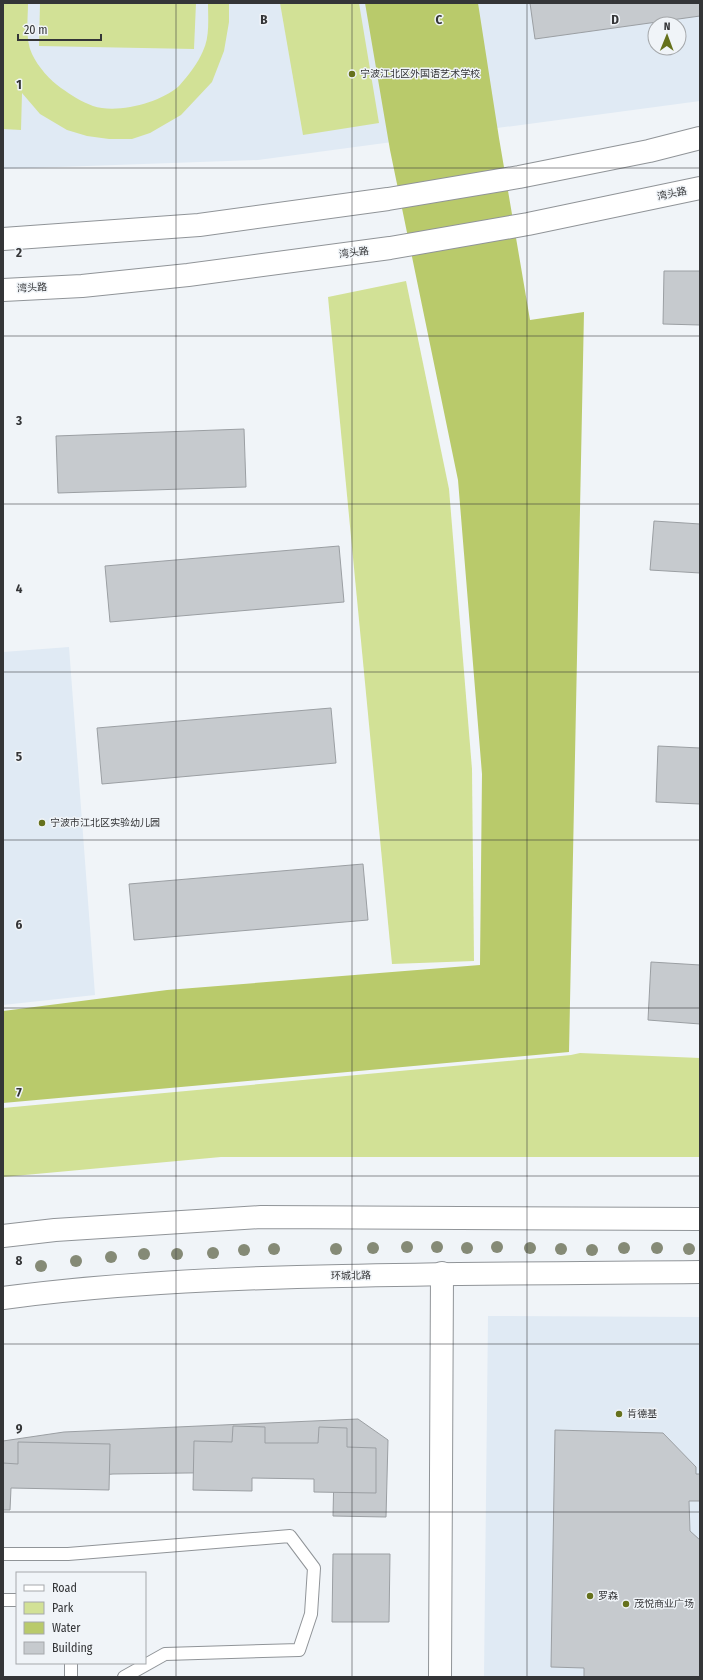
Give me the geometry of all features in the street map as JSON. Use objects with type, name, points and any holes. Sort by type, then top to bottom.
[{"type":"main road","points":[[3,239],[199,225],[388,199],[519,177],[649,151],[700,138]]},
{"type":"main road","name":"湾头路","points":[[3,290],[82,286],[188,275],[390,248],[528,224],[700,188]]},
{"type":"main road","points":[[3,1236],[55,1230],[261,1217],[700,1219]]},
{"type":"main road","name":"环城北路","points":[[3,1298],[70,1289],[252,1278],[442,1274],[700,1272]]},
{"type":"main road","points":[[440,1677],[442,1274]]},
{"type":"lane","points":[[3,1554],[68,1554],[290,1536],[314,1568],[311,1614],[299,1650],[165,1654],[124,1677]]},
{"type":"lane","points":[[3,1600],[16,1600]]},
{"type":"lane","points":[[71,1664],[71,1677]]},
{"type":"shaded area","name":"宁波江北区外国语艺术学校","points":[[3,3],[700,3],[700,101],[258,160],[3,169]]},
{"type":"shaded area","name":"宁波市江北区实验幼儿园","points":[[69,647],[95,995],[3,1005],[3,652]]},
{"type":"shaded area","points":[[488,1316],[700,1317],[700,1677],[484,1677]]},
{"type":"green space","points":[[3,3],[28,3],[28,42],[32,54],[41,68],[57,85],[93,106],[114,109],[126,108],[150,102],[171,92],[179,86],[196,65],[205,46],[208,27],[208,3],[229,3],[229,22],[224,51],[212,82],[181,115],[150,133],[132,139],[109,139],[87,136],[67,130],[40,114],[22,93],[21,130],[3,129]]},
{"type":"green space","points":[[40,3],[196,3],[194,49],[39,46]]},
{"type":"green space","points":[[280,3],[359,3],[379,123],[303,135]]},
{"type":"green space","points":[[406,281],[449,489],[472,769],[474,961],[392,964],[328,297]]},
{"type":"green space","points":[[580,1053],[700,1058],[700,1157],[221,1157],[3,1177],[3,1108]]},
{"type":"water","points":[[365,3],[478,3],[530,320],[584,312],[569,1052],[3,1103],[3,1011],[167,990],[480,965],[482,774],[458,480],[390,150]]},
{"type":"building","points":[[530,3],[700,3],[700,16],[687,18],[687,16],[647,16],[647,23],[535,39]]},
{"type":"building","points":[[664,271],[700,271],[700,325],[663,324]]},
{"type":"building","points":[[244,429],[246,487],[58,493],[56,436]]},
{"type":"building","points":[[654,521],[700,524],[700,573],[650,570]]},
{"type":"building","points":[[339,546],[344,602],[110,622],[105,566]]},
{"type":"building","points":[[331,708],[336,763],[102,784],[97,728]]},
{"type":"building","points":[[658,746],[700,748],[700,804],[656,802]]},
{"type":"building","points":[[363,864],[368,920],[134,940],[129,884]]},
{"type":"building","points":[[651,962],[700,965],[700,1024],[648,1020]]},
{"type":"building","points":[[358,1419],[388,1440],[386,1517],[333,1516],[334,1471],[113,1474],[59,1479],[3,1489],[3,1441],[64,1432]]},
{"type":"building","points":[[233,1426],[265,1427],[265,1443],[318,1443],[319,1427],[347,1428],[347,1447],[376,1448],[376,1493],[314,1492],[314,1479],[252,1478],[252,1491],[193,1490],[194,1441],[232,1442]]},
{"type":"building","name":"茂悦商业广场","points":[[555,1430],[663,1433],[696,1467],[696,1474],[700,1474],[700,1501],[689,1501],[690,1531],[700,1540],[700,1677],[584,1677],[584,1668],[551,1667]]},
{"type":"building","points":[[18,1442],[110,1444],[109,1490],[11,1488],[10,1510],[3,1510],[3,1463],[18,1464]]},
{"type":"building","points":[[333,1554],[390,1554],[389,1622],[332,1622]]},
{"type":"place","name":"宁波江北区外国语艺术学校","points":[[352,74]]},
{"type":"place","name":"宁波市江北区实验幼儿园","points":[[42,823]]},
{"type":"place","name":"肯德基","points":[[619,1414]]},
{"type":"place","name":"罗森","points":[[590,1596]]},
{"type":"place","name":"茂悦商业广场","points":[[626,1604]]}]
